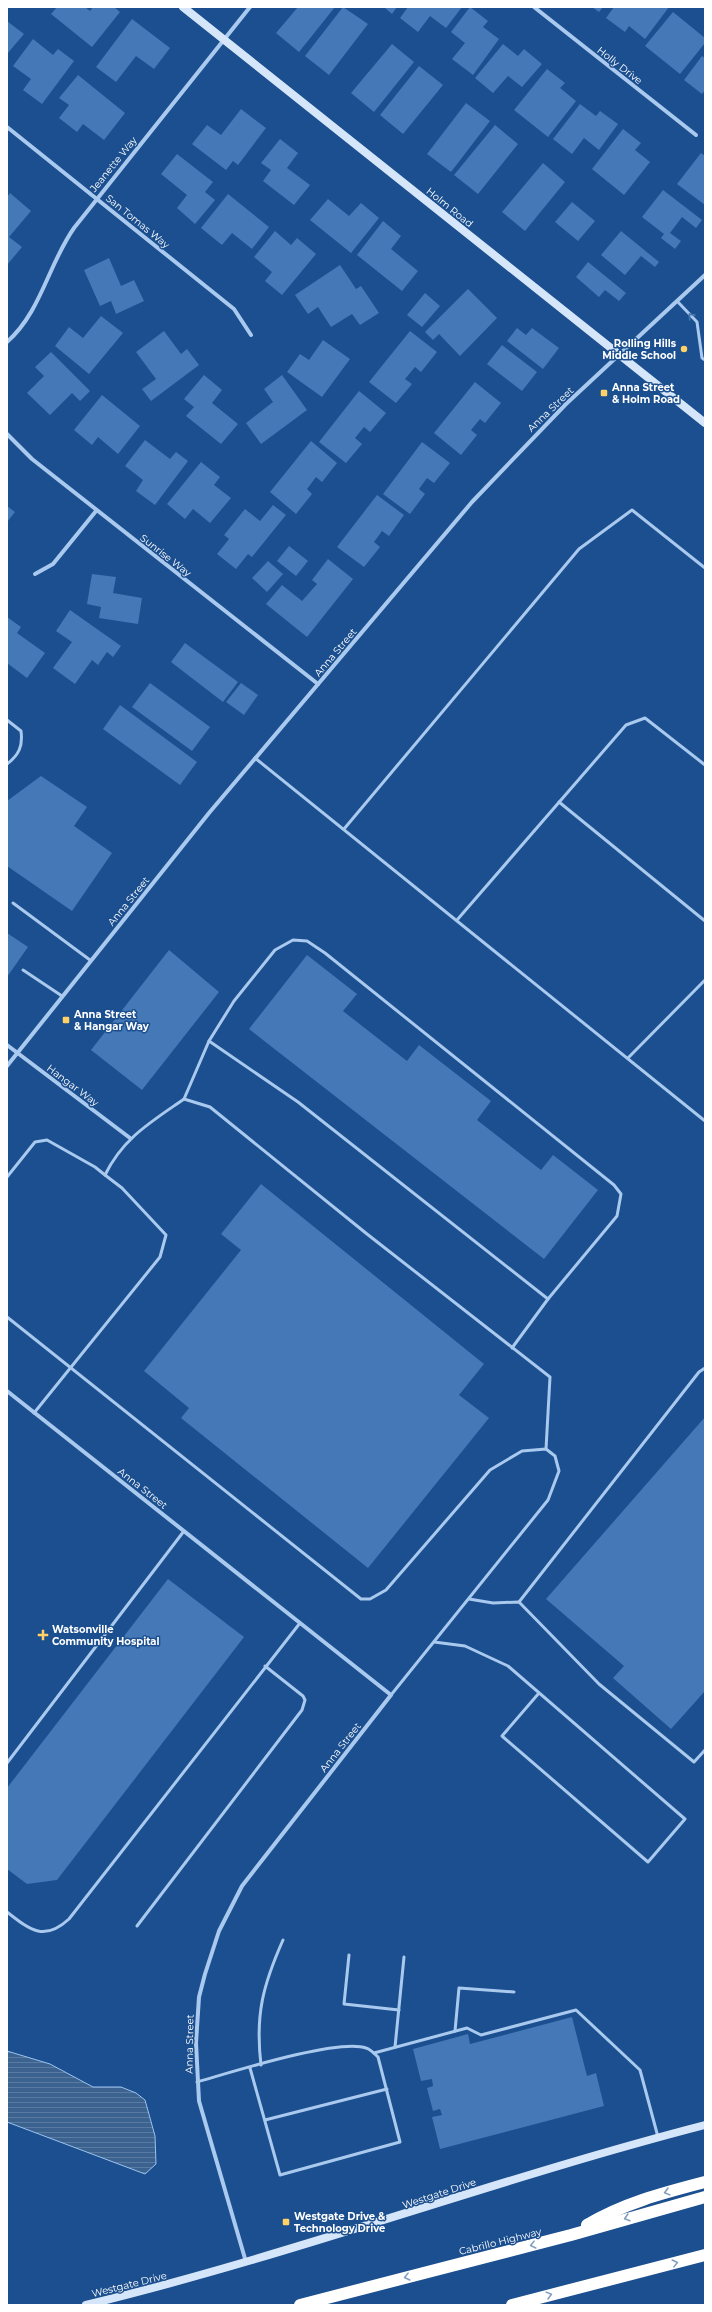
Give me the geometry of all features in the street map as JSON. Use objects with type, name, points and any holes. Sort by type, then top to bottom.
[{"type":"highway","points":[[571,2235],[611,2211],[638,2200],[705,2182]]},
{"type":"highway","name":"Cabrillo Highway","points":[[300,2305],[571,2235],[705,2197]]},
{"type":"highway","points":[[512,2305],[705,2255]]},
{"type":"street","name":"Holm Road","points":[[183,7],[705,423]]},
{"type":"street","name":"Jeanette Way","points":[[7,342],[21,328],[32,313],[64,242],[97,198],[250,7]]},
{"type":"street","name":"Holly Drive","points":[[534,7],[696,135]]},
{"type":"street","name":"San Tomas Way","points":[[7,127],[234,309],[251,335]]},
{"type":"street","name":"Anna Street","points":[[7,1066],[90,960],[255,758],[499,473],[547,422],[705,275]]},
{"type":"street","name":"Sunrise Way","points":[[7,434],[32,459],[96,511],[318,684]]},
{"type":"street","points":[[35,574],[53,564],[96,511]]},
{"type":"street","name":"Hangar Way","points":[[7,1045],[130,1138]]},
{"type":"street","name":"Anna Street","points":[[7,1391],[391,1695],[260,1861],[229,1909],[210,1953],[199,1997],[196,2043],[197,2082],[206,2125],[247,2263]]},
{"type":"street","name":"Westgate Drive","points":[[86,2305],[247,2263],[543,2170],[705,2125]]},
{"type":"lane","points":[[677,300],[697,322],[702,358],[705,360]]},
{"type":"lane","points":[[344,829],[579,549],[632,510],[705,568]]},
{"type":"lane","points":[[457,920],[626,725],[645,718],[705,765]]},
{"type":"lane","points":[[7,720],[21,731],[22,741],[19,751],[7,764]]},
{"type":"lane","points":[[255,758],[705,1121]]},
{"type":"lane","points":[[559,802],[705,921]]},
{"type":"lane","points":[[13,903],[90,960]]},
{"type":"lane","points":[[105,1176],[110,1164],[130,1138],[184,1099],[209,1041],[234,1001],[276,950],[293,940],[307,941],[325,953],[614,1185],[621,1194],[617,1216],[548,1299],[512,1348]]},
{"type":"lane","points":[[23,970],[62,996]]},
{"type":"lane","points":[[628,1058],[705,980]]},
{"type":"lane","points":[[209,1041],[298,1102],[548,1299]]},
{"type":"lane","points":[[184,1099],[210,1107],[550,1378],[546,1449]]},
{"type":"lane","points":[[7,1176],[35,1142],[47,1140],[95,1167],[122,1188],[166,1235],[160,1257],[34,1413]]},
{"type":"lane","points":[[7,1317],[69,1368],[361,1599],[370,1599],[386,1590],[490,1470],[522,1451],[546,1449],[555,1456],[559,1471],[548,1500],[391,1695]]},
{"type":"lane","points":[[518,1602],[699,1372],[705,1368]]},
{"type":"lane","points":[[7,1763],[184,1531]]},
{"type":"lane","points":[[469,1599],[493,1603],[518,1602],[599,1684],[694,1762],[705,1750]]},
{"type":"lane","points":[[7,1912],[36,1932],[53,1930],[69,1919],[300,1623]]},
{"type":"lane","points":[[434,1642],[465,1646],[508,1666],[685,1819],[648,1862],[502,1736],[539,1693]]},
{"type":"lane","points":[[137,1926],[302,1710],[305,1700],[303,1696],[266,1666]]},
{"type":"lane","points":[[261,2065],[258,2016],[267,1980],[283,1940]]},
{"type":"lane","points":[[349,1955],[344,2004],[399,2010]]},
{"type":"lane","points":[[395,2047],[404,1957]]},
{"type":"lane","points":[[455,2031],[459,1988],[514,1992]]},
{"type":"lane","points":[[374,2053],[467,2028],[481,2035],[576,2010],[640,2070],[658,2137]]},
{"type":"lane","points":[[197,2082],[261,2065],[336,2046],[366,2048],[378,2057],[400,2142],[280,2174],[250,2068]]},
{"type":"lane","points":[[264,2120],[387,2089]]},
{"type":"water","points":[[7,2051],[50,2064],[93,2087],[121,2087],[136,2093],[145,2100],[155,2136],[156,2164],[145,2174],[7,2122]]},
{"type":"building","points":[[57,7],[85,7],[90,11],[93,7],[114,7],[120,12],[92,47],[51,14]]},
{"type":"building","points":[[298,7],[335,7],[299,52],[276,33]]},
{"type":"building","points":[[343,7],[368,24],[329,75],[305,56]]},
{"type":"building","points":[[384,7],[397,7],[392,14]]},
{"type":"building","points":[[408,7],[462,7],[446,28],[430,16],[418,32],[400,18]]},
{"type":"building","points":[[470,7],[488,21],[483,27],[499,39],[473,75],[452,59],[465,43],[451,32]]},
{"type":"building","points":[[592,7],[603,7],[599,12]]},
{"type":"building","points":[[614,7],[669,7],[645,39],[629,26],[625,32],[606,18]]},
{"type":"building","points":[[673,12],[705,38],[705,43],[680,74],[645,46]]},
{"type":"building","points":[[132,19],[170,48],[154,69],[136,56],[116,82],[96,67]]},
{"type":"building","points":[[7,21],[24,34],[7,54]]},
{"type":"building","points":[[33,39],[53,55],[58,49],[74,61],[42,104],[23,90],[31,79],[13,66]]},
{"type":"building","points":[[392,44],[414,62],[374,112],[351,93]]},
{"type":"building","points":[[503,44],[518,56],[524,49],[542,64],[522,87],[508,76],[493,93],[475,78]]},
{"type":"building","points":[[702,56],[705,58],[705,90],[702,94],[684,80]]},
{"type":"building","points":[[419,66],[443,85],[403,134],[380,115]]},
{"type":"building","points":[[547,69],[565,83],[560,88],[576,101],[548,137],[514,110]]},
{"type":"building","points":[[78,75],[125,113],[104,140],[83,124],[77,132],[59,118],[69,105],[59,98]]},
{"type":"building","points":[[466,103],[490,121],[451,172],[427,154]]},
{"type":"building","points":[[580,104],[596,116],[600,111],[618,124],[599,150],[584,138],[572,154],[553,139]]},
{"type":"building","points":[[241,109],[266,128],[238,165],[233,161],[226,170],[192,144],[207,125],[221,135]]},
{"type":"building","points":[[495,125],[518,144],[478,194],[454,175]]},
{"type":"building","points":[[623,129],[641,143],[635,150],[650,162],[624,195],[592,169]]},
{"type":"building","points":[[280,139],[298,153],[287,168],[310,185],[294,205],[263,181],[271,170],[261,163]]},
{"type":"building","points":[[701,153],[705,156],[705,205],[677,184]]},
{"type":"building","points":[[177,154],[213,182],[205,192],[215,200],[195,224],[177,208],[187,195],[161,174]]},
{"type":"building","points":[[543,163],[565,182],[525,231],[502,212]]},
{"type":"building","points":[[663,190],[702,220],[696,228],[682,217],[670,233],[681,241],[675,249],[661,238],[664,234],[642,217]]},
{"type":"building","points":[[10,193],[31,211],[9,237],[22,247],[7,265],[7,197]]},
{"type":"building","points":[[228,194],[269,227],[252,249],[232,233],[222,245],[201,228]]},
{"type":"building","points":[[328,199],[349,216],[361,203],[379,218],[351,253],[310,220]]},
{"type":"building","points":[[572,202],[595,221],[578,241],[555,222]]},
{"type":"building","points":[[383,221],[401,236],[391,249],[418,271],[402,291],[357,255]]},
{"type":"building","points":[[275,231],[291,245],[297,238],[316,254],[282,295],[265,281],[272,272],[254,257]]},
{"type":"building","points":[[621,231],[659,262],[655,267],[641,256],[625,275],[601,255]]},
{"type":"building","points":[[109,258],[121,286],[134,280],[144,301],[116,314],[111,301],[100,306],[84,270]]},
{"type":"building","points":[[588,262],[626,293],[619,301],[605,290],[599,297],[576,277]]},
{"type":"building","points":[[340,265],[356,289],[361,286],[379,313],[360,325],[352,314],[331,327],[318,307],[308,314],[295,295]]},
{"type":"building","points":[[468,289],[497,318],[460,356],[439,334],[433,340],[425,332]]},
{"type":"building","points":[[425,293],[440,306],[422,327],[407,315]]},
{"type":"building","points":[[101,316],[123,333],[89,374],[55,346],[69,327],[83,338]]},
{"type":"building","points":[[517,328],[526,335],[532,328],[559,348],[543,369],[507,341]]},
{"type":"building","points":[[164,331],[181,354],[187,349],[199,365],[151,401],[142,389],[156,379],[136,352]]},
{"type":"building","points":[[410,331],[437,352],[421,372],[415,367],[405,379],[412,384],[396,403],[369,382]]},
{"type":"building","points":[[323,340],[350,359],[322,397],[287,372],[300,354],[309,360]]},
{"type":"building","points":[[502,345],[537,372],[522,391],[487,364]]},
{"type":"building","points":[[51,352],[90,391],[80,401],[72,393],[50,415],[27,393],[44,376],[35,367]]},
{"type":"building","points":[[204,375],[222,390],[212,403],[238,424],[221,444],[186,416],[194,407],[184,399]]},
{"type":"building","points":[[282,375],[307,410],[261,444],[246,423],[273,402],[264,389]]},
{"type":"building","points":[[475,382],[501,403],[485,423],[480,419],[471,430],[477,435],[461,455],[434,433]]},
{"type":"building","points":[[359,391],[386,413],[370,432],[364,427],[355,438],[362,444],[346,463],[319,442]]},
{"type":"building","points":[[102,395],[140,426],[118,454],[98,437],[92,445],[74,430]]},
{"type":"building","points":[[145,440],[170,459],[176,452],[188,461],[155,505],[136,491],[143,480],[125,466]]},
{"type":"building","points":[[311,441],[337,463],[322,482],[316,477],[307,489],[312,494],[296,514],[270,492]]},
{"type":"building","points":[[422,442],[450,463],[434,483],[427,478],[419,489],[425,494],[410,514],[383,494]]},
{"type":"building","points":[[201,462],[220,477],[214,485],[231,498],[210,523],[193,509],[185,519],[167,504]]},
{"type":"building","points":[[377,495],[404,515],[389,536],[382,531],[374,542],[380,547],[364,567],[337,547]]},
{"type":"building","points":[[273,505],[286,515],[252,557],[248,554],[236,569],[217,554],[229,539],[224,535],[245,509],[260,521]]},
{"type":"building","points":[[7,506],[15,512],[7,522]]},
{"type":"building","points":[[289,546],[308,561],[296,576],[277,561]]},
{"type":"building","points":[[328,559],[353,579],[307,637],[266,604],[282,585],[302,601],[317,584],[312,580]]},
{"type":"building","points":[[268,561],[283,574],[267,592],[252,578]]},
{"type":"building","points":[[92,574],[116,577],[113,593],[142,598],[138,624],[99,618],[101,607],[87,604]]},
{"type":"building","points":[[70,610],[121,646],[113,657],[107,652],[98,665],[92,660],[75,684],[53,668],[72,642],[56,631]]},
{"type":"building","points":[[7,617],[21,627],[17,633],[45,653],[27,678],[7,663]]},
{"type":"building","points":[[185,643],[238,682],[223,702],[171,662]]},
{"type":"building","points":[[150,683],[210,727],[192,751],[132,707]]},
{"type":"building","points":[[241,683],[258,695],[244,715],[226,702]]},
{"type":"building","points":[[120,705],[197,762],[180,785],[103,729]]},
{"type":"building","points":[[41,776],[87,807],[74,826],[112,853],[72,911],[7,866],[7,801]]},
{"type":"building","points":[[7,933],[28,947],[7,977]]},
{"type":"building","points":[[169,950],[219,992],[142,1090],[91,1050]]},
{"type":"building","points":[[307,955],[357,994],[343,1011],[407,1061],[419,1045],[491,1101],[477,1120],[541,1170],[553,1155],[598,1190],[544,1259],[249,1029]]},
{"type":"building","points":[[261,1184],[484,1364],[459,1395],[489,1418],[368,1568],[181,1418],[189,1408],[144,1371],[241,1250],[221,1234]]},
{"type":"building","points":[[705,1417],[705,1691],[671,1729],[613,1678],[624,1666],[546,1599]]},
{"type":"building","points":[[168,1579],[244,1637],[57,1880],[27,1884],[7,1869],[7,1788]]},
{"type":"building","points":[[572,2017],[587,2076],[596,2073],[604,2106],[440,2149],[432,2117],[442,2115],[440,2109],[433,2111],[427,2088],[433,2086],[432,2079],[421,2081],[413,2049],[468,2034],[470,2044]]},
{"type":"place","name":"Rolling Hills Middle School","points":[[684,349]]},
{"type":"place","name":"Anna Street & Holm Road","points":[[604,393]]},
{"type":"place","name":"Anna Street & Hangar Way","points":[[66,1020]]},
{"type":"place","name":"Watsonville Community Hospital","points":[[43,1635]]},
{"type":"place","name":"Westgate Drive & Technology Drive","points":[[286,2222]]}]
